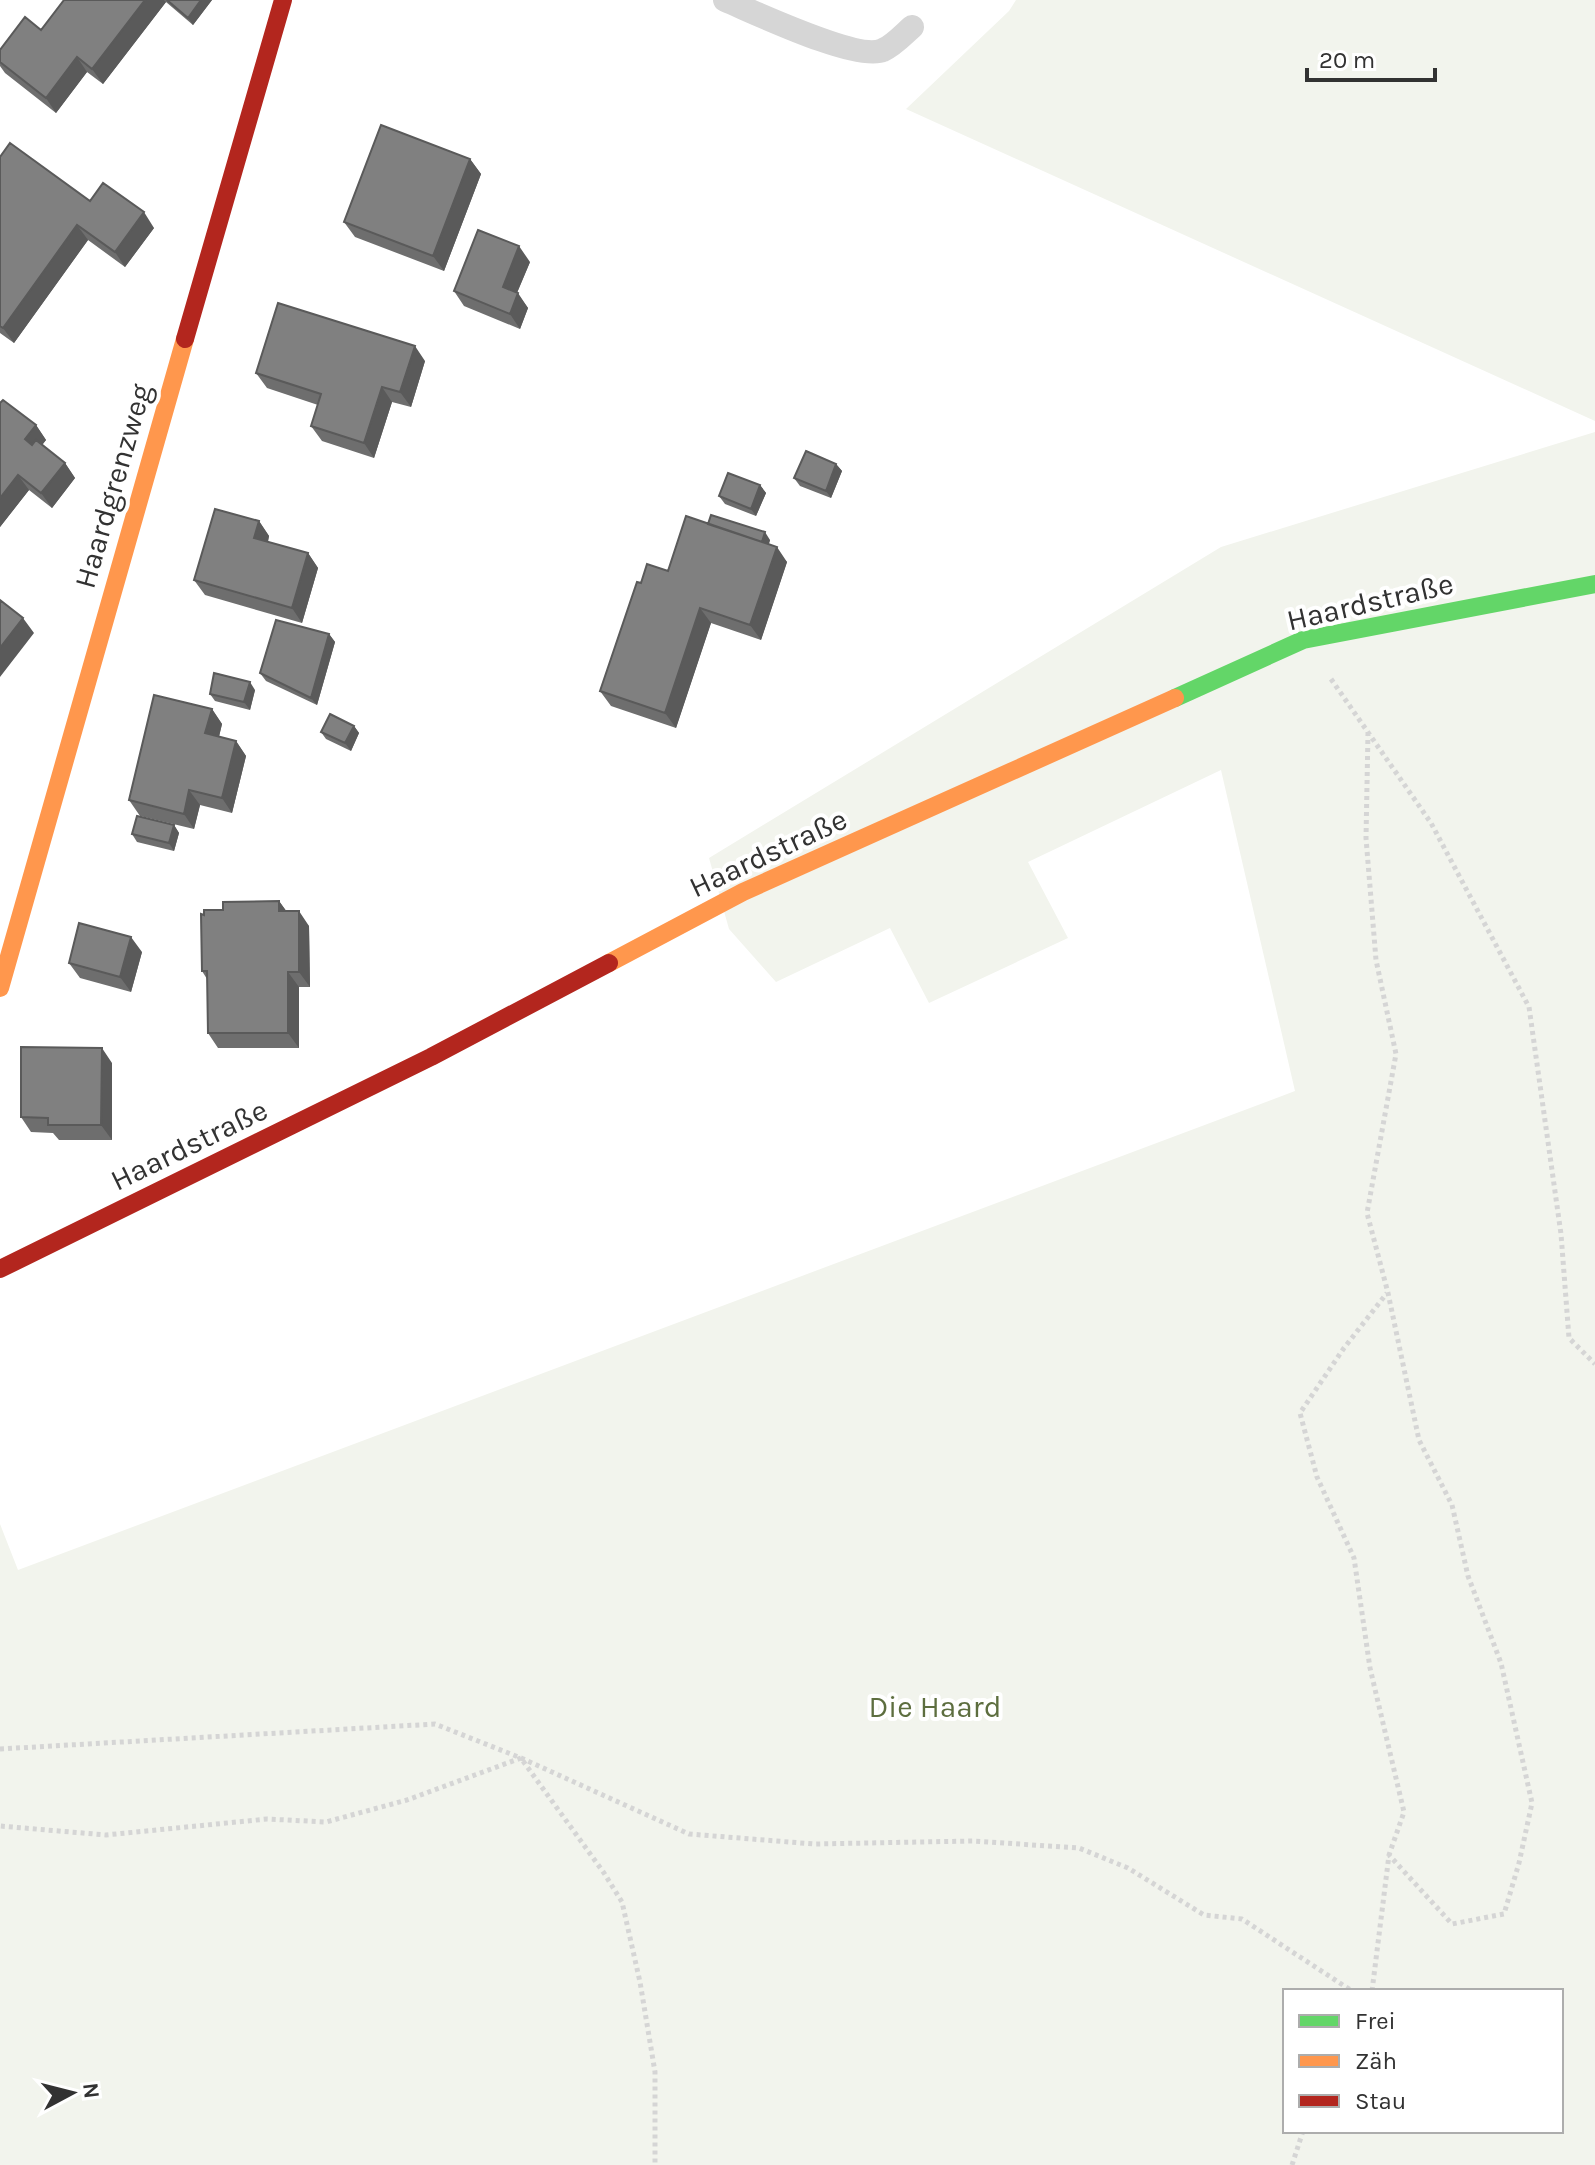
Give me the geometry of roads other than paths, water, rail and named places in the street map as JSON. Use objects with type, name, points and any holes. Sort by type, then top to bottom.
[{"type":"street","name":"Haardgrenzweg","points":[[0,988],[283,0]]},
{"type":"street","name":"Haardstraße","points":[[0,1269],[431,1057],[743,892],[1303,640],[1595,584]]},
{"type":"lane","points":[[725,0],[862,53],[882,51],[912,27]]},
{"type":"park label","name":"Die Haard","points":[[935,1707]]}]
